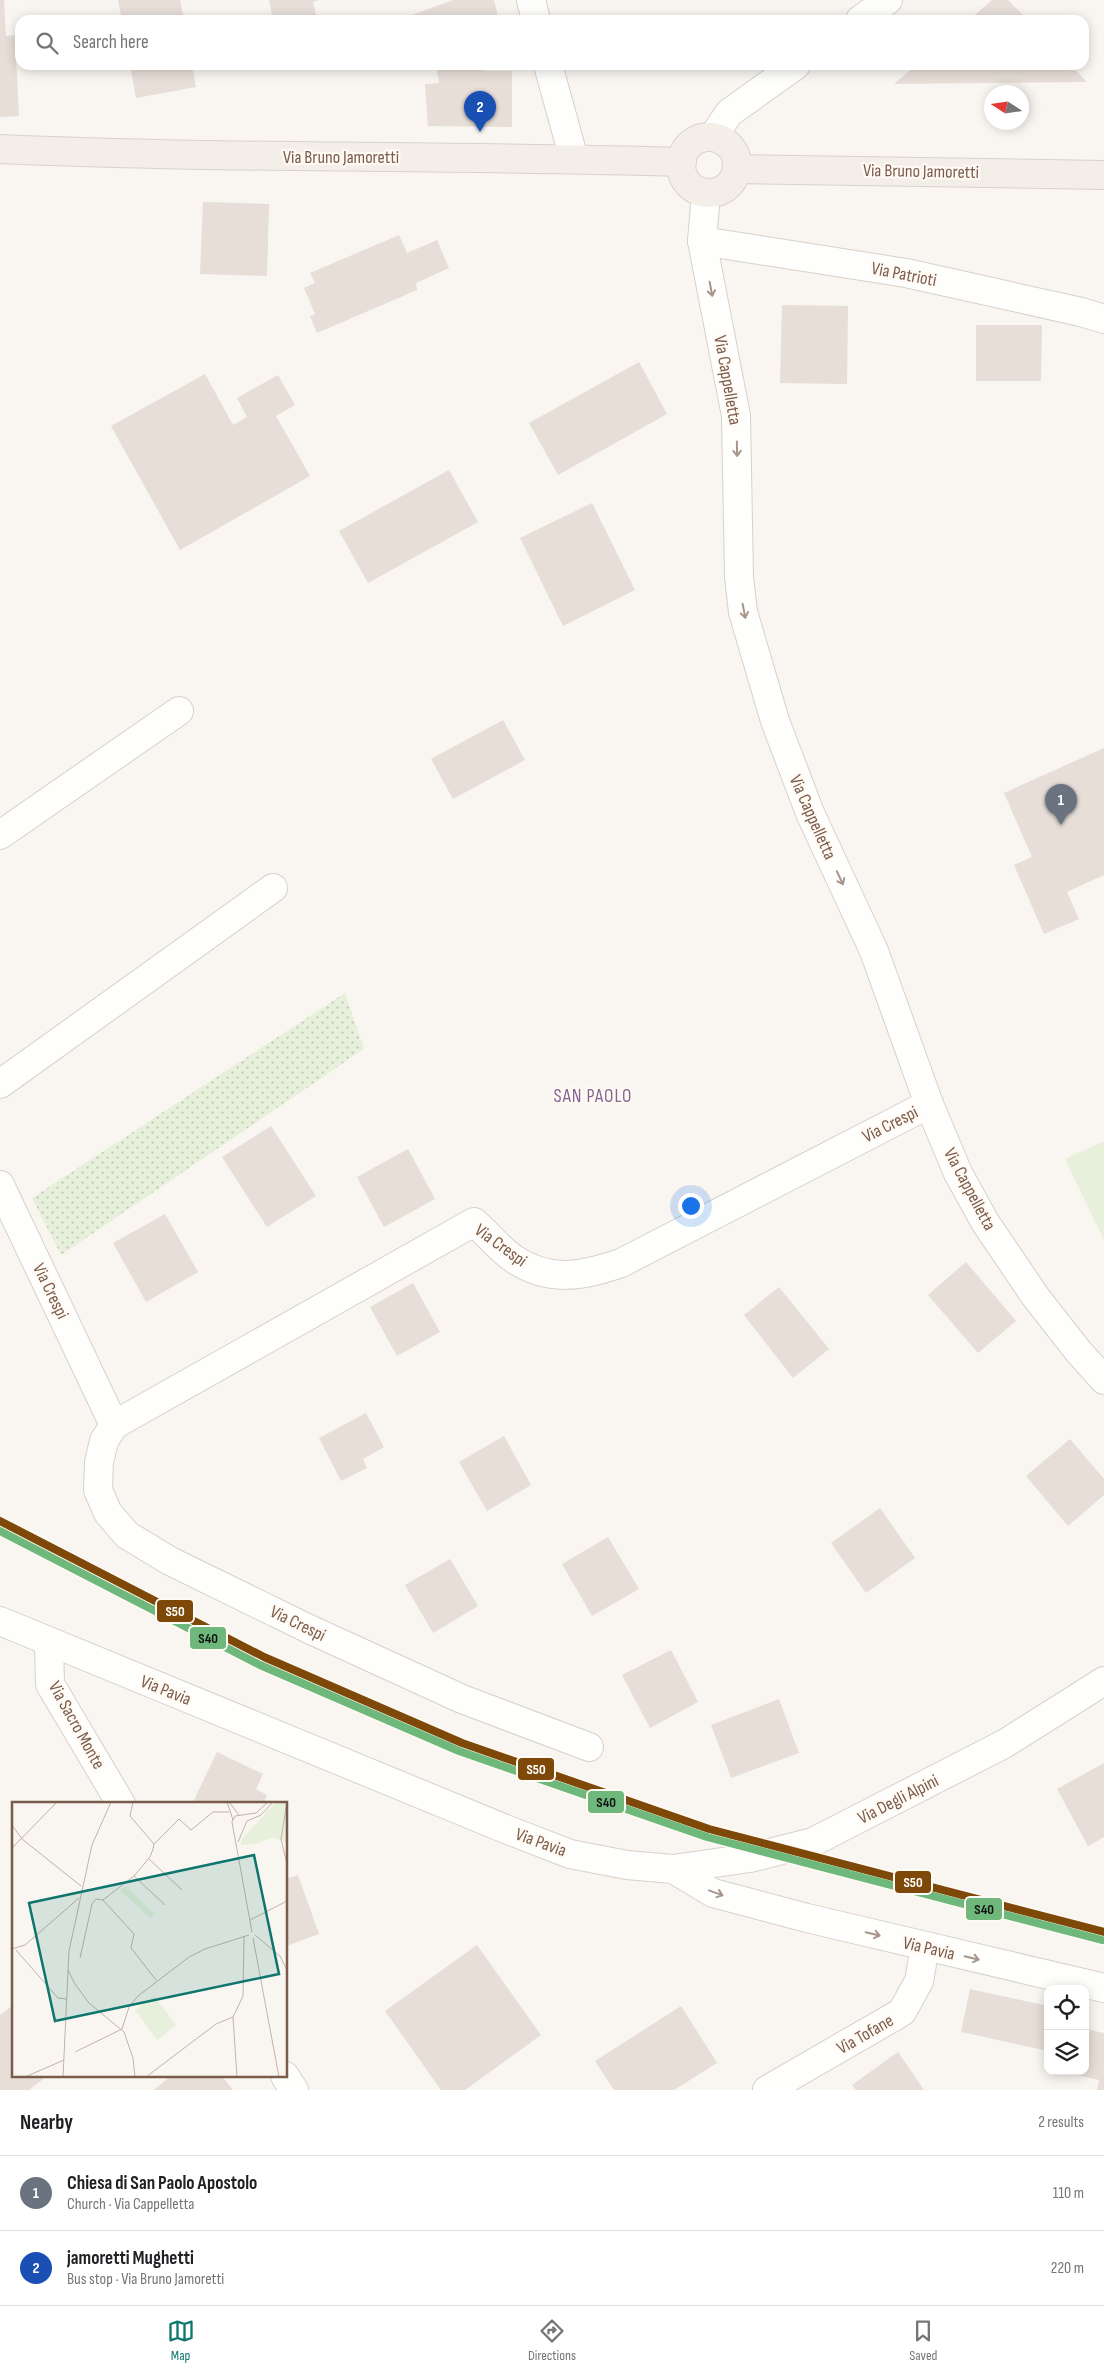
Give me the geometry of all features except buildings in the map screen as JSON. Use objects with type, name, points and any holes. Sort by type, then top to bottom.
[{"type":"main road","points":[[712,137],[723,141],[731,148],[737,158],[737,169],[734,179],[727,188],[717,193],[706,194],[696,190],[687,183],[682,173],[682,162],[685,152],[692,143],[702,138],[712,137]]},
{"type":"main road","name":"Via Bruno Jamoretti","points":[[0,149],[128,155],[574,158],[682,162]]},
{"type":"main road","name":"Via Bruno Jamoretti","points":[[737,169],[1104,175]]},
{"type":"street","points":[[530,0],[534,15]]},
{"type":"street","points":[[867,15],[888,0]]},
{"type":"street","points":[[549,70],[574,158]]},
{"type":"street","points":[[712,137],[728,113],[789,70]]},
{"type":"street","name":"Via Cappelletta","points":[[706,194],[702,241],[736,416],[739,577],[743,612],[791,768],[874,951],[929,1104],[958,1173],[985,1222],[1035,1296],[1078,1351],[1104,1380]]},
{"type":"street","name":"Via Patrioti","points":[[702,241],[906,273],[1081,312],[1104,319]]},
{"type":"street","points":[[0,835],[179,711]]},
{"type":"street","points":[[0,1084],[273,888]]},
{"type":"street","name":"Via Crespi","points":[[589,1747],[462,1699],[354,1650],[170,1561],[127,1535],[108,1513],[98,1490],[99,1462],[104,1441],[114,1425],[474,1222],[513,1259],[540,1271],[569,1276],[597,1272],[621,1263],[929,1104]]},
{"type":"street","name":"Via Crespi","points":[[0,1186],[114,1425]]},
{"type":"street","name":"Via Pavia","points":[[0,1621],[570,1854],[627,1865],[673,1869],[713,1893],[925,1947],[1104,1988]]},
{"type":"street","name":"Via Sacro Monte","points":[[49,1642],[50,1684],[121,1802]]},
{"type":"street","name":"Via Degli Alpini","points":[[673,1869],[750,1858],[813,1842],[1004,1744],[1104,1681]]},
{"type":"street","name":"Via Tofane","points":[[767,2090],[902,2012],[919,1981],[925,1947]]},
{"type":"street","points":[[286,2078],[294,2090]]},
{"type":"green space","points":[[345,993],[364,1049],[61,1255],[32,1198]]},
{"type":"green space","points":[[1104,1141],[1104,1240],[1065,1159]]},
{"type":"transit line","name":"S50","points":[[0,1521],[264,1657],[462,1743],[709,1829],[1104,1932]]},
{"type":"transit line","name":"S40","points":[[0,1531],[260,1665],[459,1751],[707,1837],[1102,1940]]},
{"type":"place","name":"jamoretti Mughetti","points":[[480,132]]},
{"type":"place","name":"Chiesa di San Paolo Apostolo","points":[[1061,825]]},
{"type":"district","name":"SAN PAOLO","points":[[593,1095]]}]
